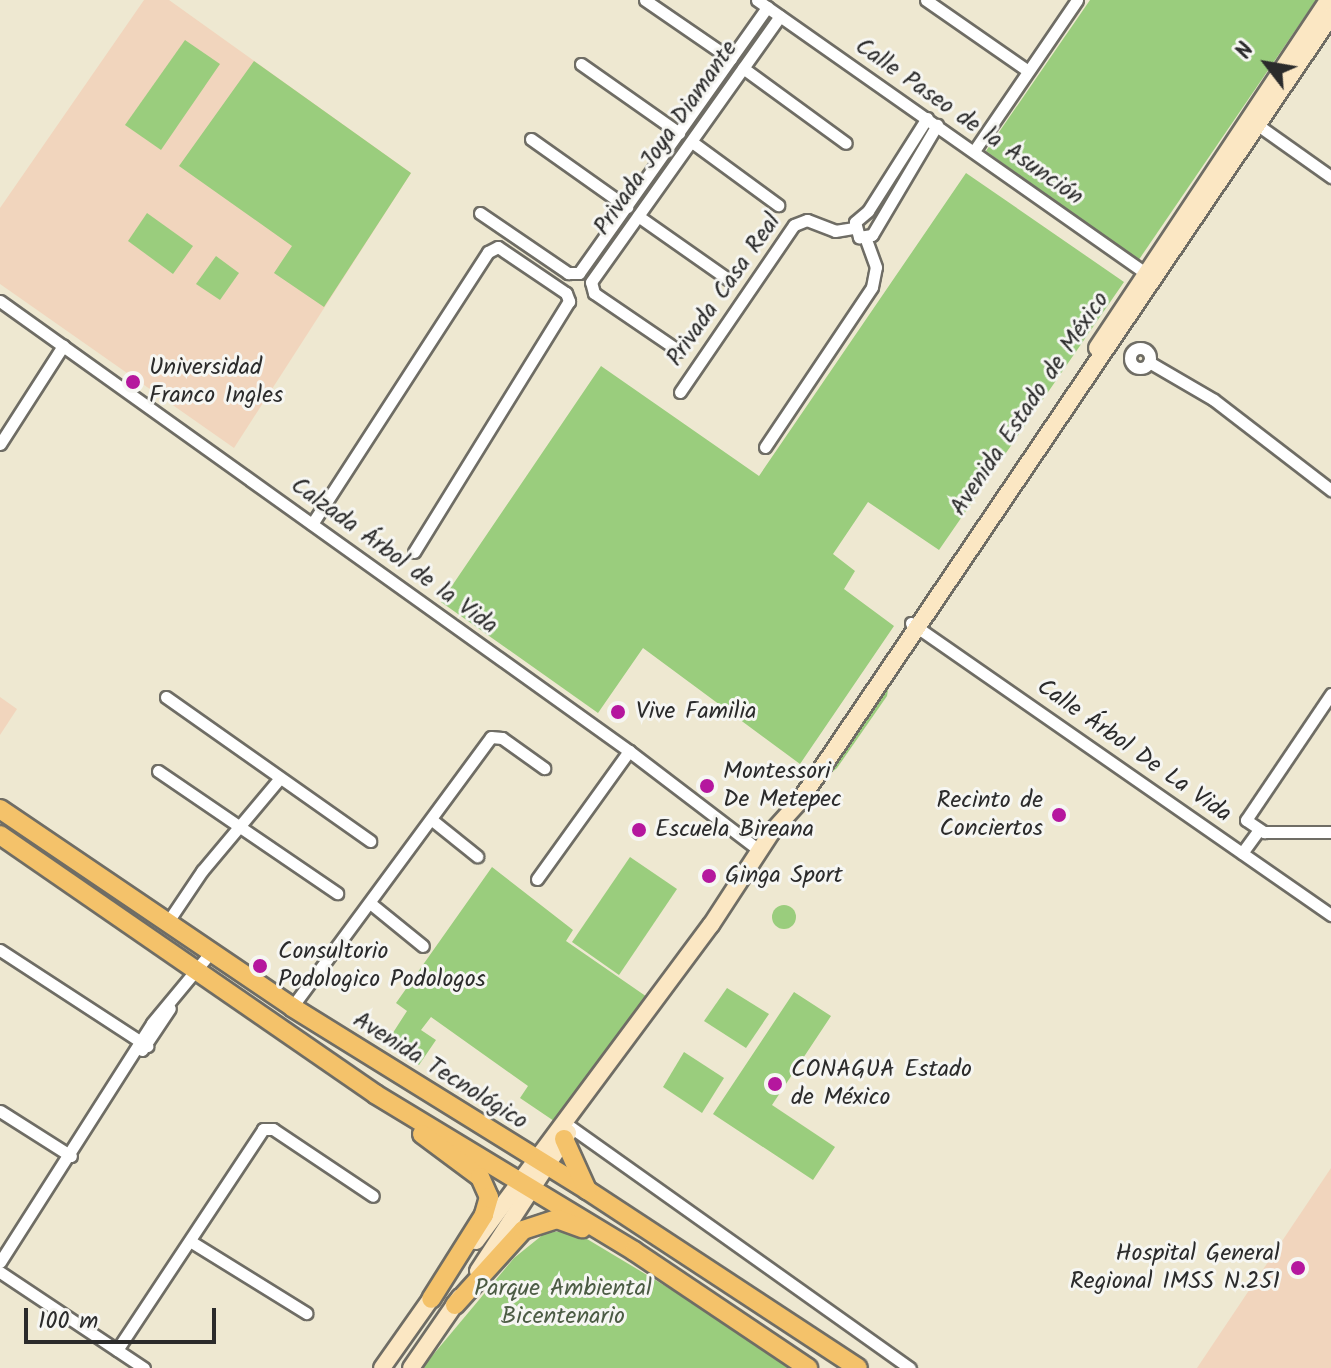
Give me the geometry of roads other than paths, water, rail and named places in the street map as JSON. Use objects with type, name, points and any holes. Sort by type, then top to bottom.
[{"type":"main road","name":"Avenida Estado de México","points":[[411,1368],[455,1305],[527,1186],[615,1055],[771,833],[799,802],[1151,277],[1253,122],[1328,0]]},
{"type":"main road","name":"Avenida Estado de México","points":[[1253,122],[1331,16]]},
{"type":"main road","name":"Avenida Estado de México","points":[[915,626],[1116,340],[1151,277]]},
{"type":"main road","name":"Avenida Tecnológico","points":[[0,809],[292,1007],[587,1190],[858,1368]]},
{"type":"main road","points":[[0,835],[375,1094],[634,1251],[808,1368]]},
{"type":"main road","points":[[375,1094],[489,1189],[484,1215],[431,1299]]},
{"type":"main road","points":[[567,1130],[587,1190]]},
{"type":"main road","name":"Avenida Estado de México","points":[[382,1368],[431,1299],[527,1186]]},
{"type":"main road","points":[[455,1305],[511,1240],[535,1223],[570,1222],[634,1251]]},
{"type":"street","points":[[645,0],[731,59]]},
{"type":"street","points":[[926,0],[1028,71]]},
{"type":"street","points":[[974,151],[1077,0]]},
{"type":"street","name":"Privada Joya Diamante","points":[[480,213],[575,275],[731,59],[762,4]]},
{"type":"street","name":"Calle Paseo de la Asunción","points":[[762,4],[1151,277]]},
{"type":"street","name":"Privada Joya Diamante","points":[[679,351],[591,287],[780,16]]},
{"type":"street","points":[[581,64],[679,133]]},
{"type":"street","points":[[743,68],[846,143]]},
{"type":"street","points":[[765,447],[872,287],[876,267],[866,239],[853,228],[932,122]]},
{"type":"street","points":[[866,239],[932,122]]},
{"type":"street","points":[[1253,122],[1331,177]]},
{"type":"street","points":[[531,139],[627,207]]},
{"type":"street","points":[[692,142],[778,205]]},
{"type":"street","points":[[638,216],[729,280]]},
{"type":"street","name":"Privada Casa Real","points":[[680,392],[794,225],[807,220],[835,231],[853,228]]},
{"type":"street","points":[[312,524],[488,252],[498,247],[566,293],[569,301],[414,552]]},
{"type":"street","name":"Calzada Árbol de la Vida","points":[[0,301],[629,751],[759,850]]},
{"type":"street","points":[[1116,340],[1133,351],[1134,367],[1149,362],[1214,400],[1331,490]]},
{"type":"street","points":[[0,444],[63,346]]},
{"type":"street","name":"Calle Árbol De La Vida","points":[[915,626],[1331,915]]},
{"type":"street","points":[[1331,694],[1246,819],[1258,831],[1331,832]]},
{"type":"street","points":[[166,697],[370,841]]},
{"type":"street","points":[[292,1007],[491,737],[502,738],[544,768]]},
{"type":"street","points":[[537,879],[629,751]]},
{"type":"street","points":[[158,771],[337,893]]},
{"type":"street","points":[[167,923],[202,871],[280,778]]},
{"type":"street","points":[[432,820],[477,856]]},
{"type":"street","points":[[1242,853],[1258,831]]},
{"type":"street","points":[[370,903],[423,946]]},
{"type":"street","points":[[0,950],[143,1043]]},
{"type":"street","points":[[0,1262],[143,1043],[211,952]]},
{"type":"street","points":[[0,1111],[71,1156]]},
{"type":"street","points":[[117,1350],[265,1128],[373,1196]]},
{"type":"street","points":[[567,1130],[910,1368]]},
{"type":"street","points":[[190,1241],[306,1313]]},
{"type":"street","points":[[0,1272],[144,1368]]},
{"type":"place","name":"Universidad Franco Ingles","points":[[133,382]]},
{"type":"place","name":"Vive Familia","points":[[618,712]]},
{"type":"place","name":"Montessori De Metepec","points":[[707,786]]},
{"type":"place","name":"Recinto de Conciertos","points":[[1059,815]]},
{"type":"place","name":"Escuela Bireana","points":[[639,830]]},
{"type":"place","name":"Ginga Sport","points":[[709,876]]},
{"type":"place","name":"Consultorio Podologico Podologos","points":[[260,966]]},
{"type":"place","name":"CONAGUA Estado de México","points":[[775,1084]]},
{"type":"place","name":"Hospital General Regional IMSS N.251","points":[[1298,1268]]},
{"type":"park label","name":"Parque Ambiental Bicentenario","points":[[563,1303]]}]
